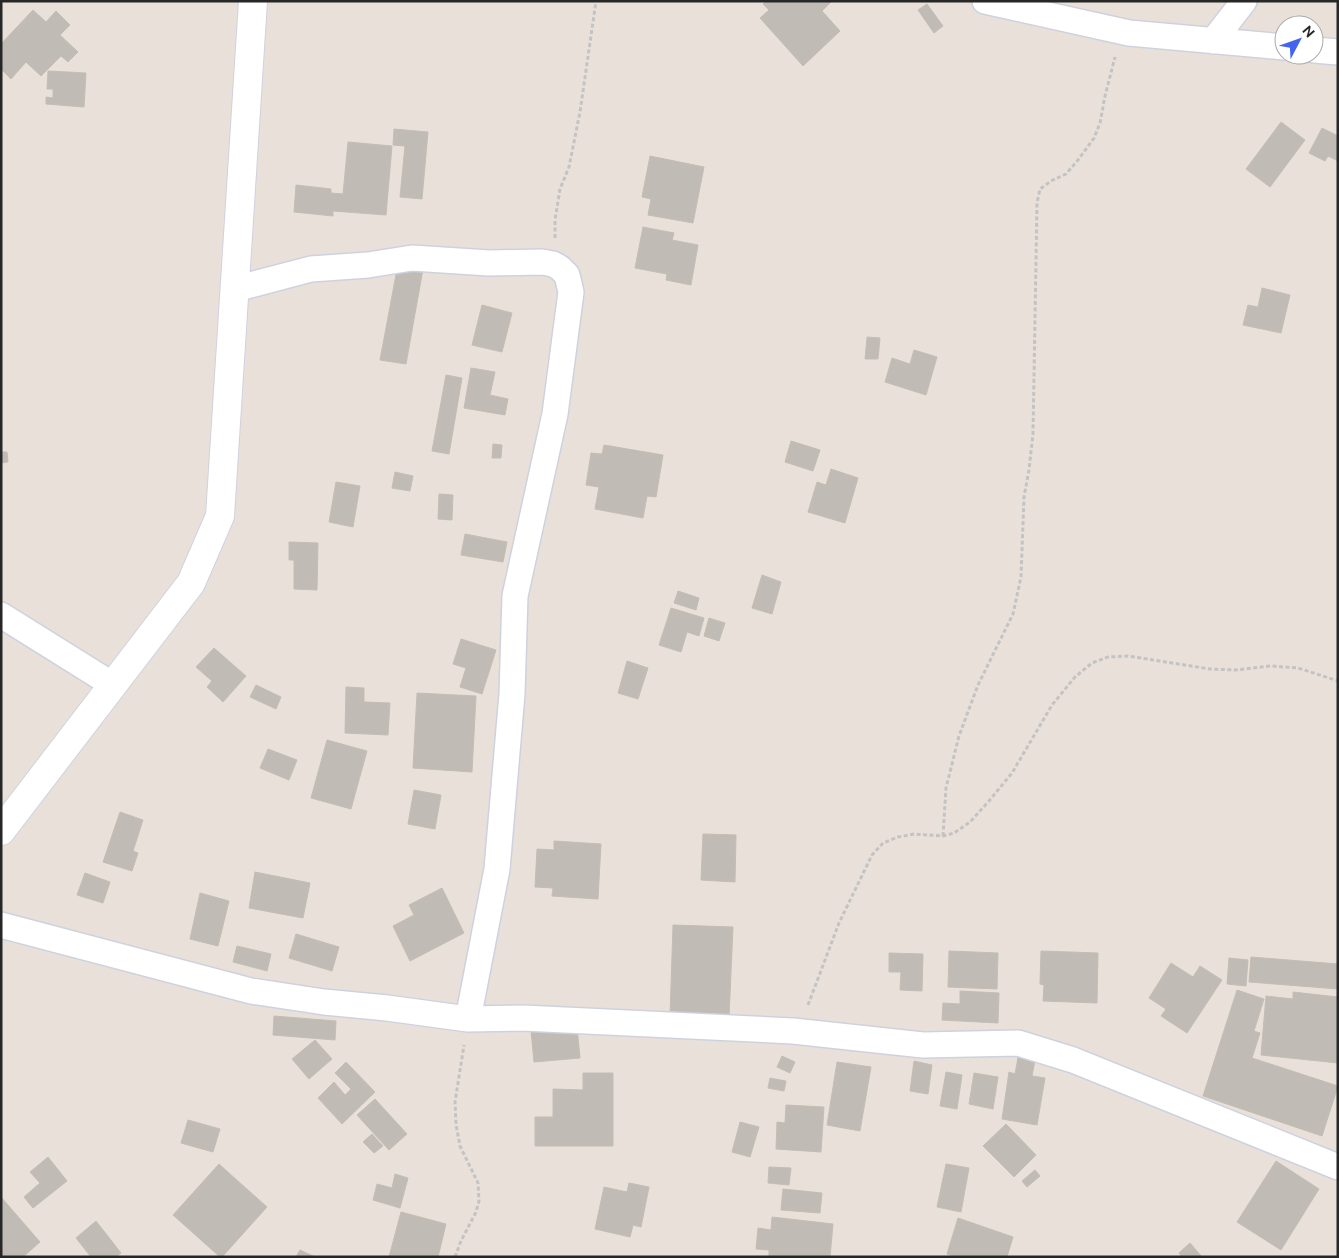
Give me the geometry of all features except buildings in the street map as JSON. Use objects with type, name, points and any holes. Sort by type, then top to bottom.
[{"type":"main road","points":[[1,831],[191,583],[220,516],[253,1]]},
{"type":"street","points":[[985,1],[1128,33],[1274,46]]},
{"type":"street","points":[[1213,41],[1244,1]]},
{"type":"street","points":[[1324,51],[1338,52]]},
{"type":"street","points":[[235,289],[310,268],[368,265],[412,258],[489,263],[542,262],[553,264],[567,275],[571,292],[555,414],[514,596],[512,694],[497,870],[468,1019]]},
{"type":"street","points":[[1,615],[113,685]]},
{"type":"street","points":[[1,925],[251,991],[324,1002],[468,1019],[523,1018],[792,1031],[923,1045],[1018,1042],[1073,1060],[1338,1167]]},
{"type":"path","points":[[560,268],[555,245],[555,220],[560,189],[569,167],[580,112],[596,1]]},
{"type":"path","points":[[943,836],[946,788],[959,736],[978,685],[1013,614],[1021,577],[1024,497],[1033,434],[1037,203],[1040,189],[1051,180],[1066,174],[1094,138],[1100,123],[1122,31]]},
{"type":"path","points":[[792,1031],[808,1004],[839,923],[872,855],[883,843],[898,837],[914,834],[943,836],[954,833],[970,822],[990,802],[1012,773],[1052,705],[1075,677],[1092,663],[1108,657],[1128,656],[1210,669],[1235,670],[1271,666],[1298,668],[1338,681]]},
{"type":"path","points":[[455,1257],[476,1212],[479,1201],[478,1183],[460,1146],[454,1102],[468,1019]]}]
